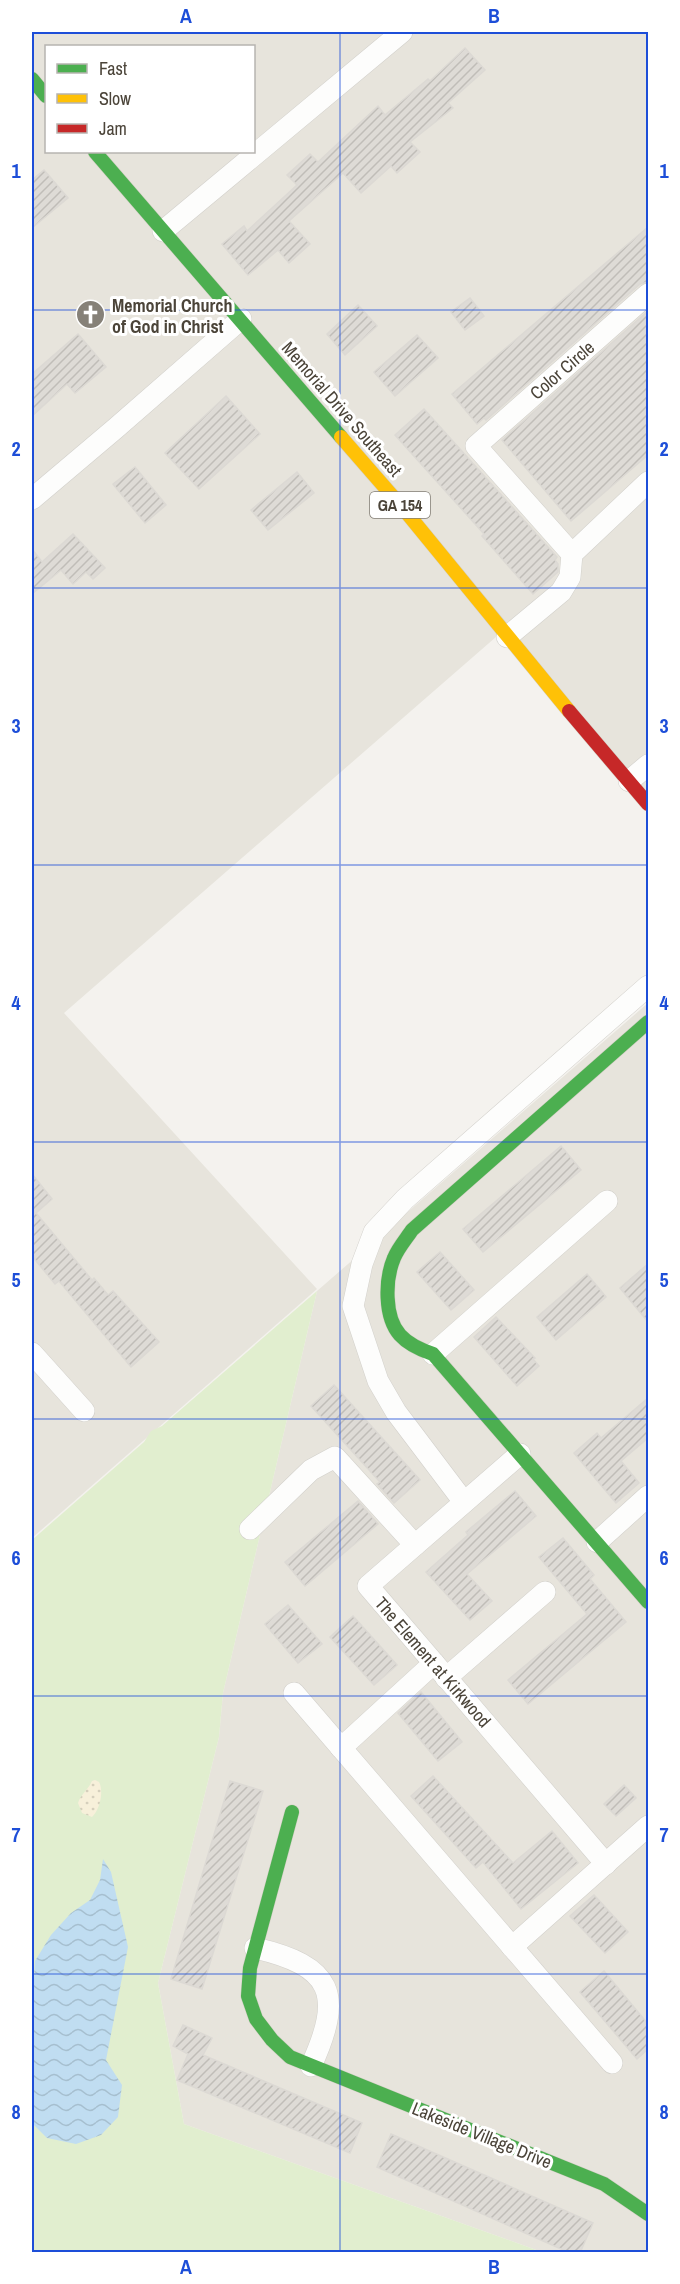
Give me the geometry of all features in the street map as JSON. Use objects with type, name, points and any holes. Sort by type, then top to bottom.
[{"type":"street","points":[[163,231],[402,32]]},
{"type":"street","points":[[32,79],[45,95]]},
{"type":"street","name":"Memorial Drive Southeast","points":[[96,153],[428,538],[507,637],[648,804]]},
{"type":"street","name":"Color Circle","points":[[572,555],[476,446],[648,294]]},
{"type":"street","points":[[32,499],[241,319]]},
{"type":"street","points":[[507,637],[561,592],[570,577],[572,555],[648,482]]},
{"type":"street","points":[[629,781],[648,765]]},
{"type":"street","points":[[464,1502],[396,1412],[378,1381],[353,1306],[362,1264],[374,1232],[405,1199],[648,986]]},
{"type":"street","points":[[648,1022],[412,1230],[393,1259],[388,1281],[389,1302],[397,1331],[417,1349],[433,1354],[648,1602]]},
{"type":"street","points":[[433,1354],[607,1201]]},
{"type":"street","points":[[365,1346],[397,1331]]},
{"type":"street","points":[[32,1353],[84,1411]]},
{"type":"street","name":"The Element at Kirkwood","points":[[520,1454],[368,1586],[606,1864]]},
{"type":"street","points":[[250,1529],[310,1470],[335,1457],[415,1545]]},
{"type":"street","points":[[597,1542],[648,1496]]},
{"type":"street","points":[[341,1748],[545,1592]]},
{"type":"street","points":[[294,1693],[612,2063]]},
{"type":"street","name":"Lakeside Village Drive","points":[[292,1812],[250,1968],[248,1996],[256,2019],[272,2040],[290,2057],[604,2184],[648,2214]]},
{"type":"street","points":[[512,1947],[648,1826]]},
{"type":"street","points":[[255,1948],[286,1955],[311,1968],[326,1989],[329,2016],[324,2038],[311,2066]]},
{"type":"shaded area","points":[[32,32],[648,32],[648,795],[504,630],[64,1013],[317,1289],[32,1538]]},
{"type":"shaded area","points":[[648,1003],[648,2252],[542,2252],[184,2124],[158,1983],[219,1737],[223,1693],[317,1291]]},
{"type":"green space","points":[[317,1291],[223,1693],[219,1737],[158,1983],[184,2124],[542,2252],[32,2252],[32,1540],[144,1442],[151,1431],[162,1426]]},
{"type":"sand","points":[[92,1781],[99,1782],[101,1795],[97,1810],[92,1817],[82,1813],[78,1803]]},
{"type":"water","points":[[103,1859],[111,1872],[128,1947],[106,2060],[122,2085],[118,2117],[101,2135],[76,2144],[47,2138],[32,2123],[32,2017],[35,1961],[51,1935],[71,1913],[90,1900],[100,1880]]},
{"type":"building","points":[[465,48],[485,70],[448,103],[453,108],[410,142],[420,152],[397,173],[391,166],[361,193],[343,173],[289,221],[310,244],[289,263],[278,250],[248,275],[222,244],[244,226],[247,231],[297,185],[287,175],[310,154],[318,162],[378,106],[385,115],[428,79],[430,81]]},
{"type":"building","points":[[44,170],[68,198],[32,228],[32,180]]},
{"type":"building","points":[[648,227],[648,282],[640,284],[486,420],[484,418],[477,424],[452,394]]},
{"type":"building","points":[[470,298],[484,316],[465,330],[451,312]]},
{"type":"building","points":[[358,305],[377,326],[345,355],[327,334]]},
{"type":"building","points":[[648,311],[648,455],[571,521],[502,440]]},
{"type":"building","points":[[78,334],[106,367],[75,393],[67,384],[32,416],[32,374]]},
{"type":"building","points":[[417,335],[438,358],[395,396],[374,372]]},
{"type":"building","points":[[226,396],[260,434],[199,489],[165,453]]},
{"type":"building","points":[[424,409],[557,557],[555,560],[558,564],[558,572],[533,594],[482,536],[484,534],[395,435]]},
{"type":"building","points":[[135,467],[166,505],[145,523],[113,484]]},
{"type":"building","points":[[297,472],[314,493],[268,530],[251,510]]},
{"type":"building","points":[[73,534],[105,568],[93,579],[86,572],[73,584],[61,570],[32,594],[32,549],[42,562]]},
{"type":"building","points":[[561,1146],[581,1170],[483,1252],[463,1229]]},
{"type":"building","points":[[32,1174],[52,1199],[36,1213],[92,1280],[94,1278],[108,1295],[113,1291],[159,1342],[131,1367],[59,1281],[55,1284],[32,1256]]},
{"type":"building","points":[[440,1252],[474,1290],[451,1310],[417,1272]]},
{"type":"building","points":[[648,1264],[648,1322],[620,1288]]},
{"type":"building","points":[[587,1274],[606,1297],[556,1340],[537,1317]]},
{"type":"building","points":[[496,1317],[535,1358],[533,1359],[539,1366],[517,1386],[474,1337]]},
{"type":"building","points":[[334,1385],[420,1480],[394,1503],[377,1484],[380,1482],[311,1406]]},
{"type":"building","points":[[648,1398],[648,1438],[621,1461],[639,1483],[616,1503],[574,1453],[597,1433],[601,1438]]},
{"type":"building","points":[[515,1491],[536,1516],[467,1574],[492,1601],[470,1620],[426,1572],[468,1535],[466,1532]]},
{"type":"building","points":[[358,1501],[378,1524],[305,1586],[285,1562]]},
{"type":"building","points":[[563,1538],[594,1575],[590,1579],[626,1622],[528,1704],[508,1680],[587,1614],[539,1557]]},
{"type":"building","points":[[288,1605],[322,1644],[298,1663],[265,1624]]},
{"type":"building","points":[[353,1616],[397,1665],[374,1685],[330,1637]]},
{"type":"building","points":[[421,1692],[462,1742],[438,1761],[398,1713]]},
{"type":"building","points":[[433,1776],[513,1863],[552,1831],[578,1863],[521,1909],[483,1862],[476,1868],[411,1796]]},
{"type":"building","points":[[230,1781],[263,1791],[202,1989],[171,1979]]},
{"type":"building","points":[[624,1785],[636,1798],[616,1816],[604,1804]]},
{"type":"building","points":[[594,1895],[628,1932],[605,1953],[570,1916]]},
{"type":"building","points":[[604,1971],[648,2024],[648,2049],[637,2059],[580,1992]]},
{"type":"building","points":[[183,2025],[212,2038],[203,2055],[362,2123],[350,2153],[177,2080],[188,2054],[173,2046]]},
{"type":"building","points":[[391,2134],[593,2223],[580,2253],[570,2253],[377,2167]]},
{"type":"traffic: fast","points":[[32,79],[45,95]]},
{"type":"traffic: fast","points":[[96,153],[341,437]]},
{"type":"traffic: fast","points":[[648,1022],[412,1230],[394,1258],[388,1287],[391,1318],[400,1335],[415,1347],[433,1354],[648,1602]]},
{"type":"traffic: fast","points":[[292,1812],[250,1968],[248,1996],[256,2019],[272,2040],[290,2057],[604,2184],[648,2214]]},
{"type":"traffic: slow","points":[[341,437],[402,507],[569,711]]},
{"type":"traffic: jam","points":[[569,711],[648,804]]},
{"type":"place","name":"Memorial Church of God in Christ","points":[[91,315]]}]
